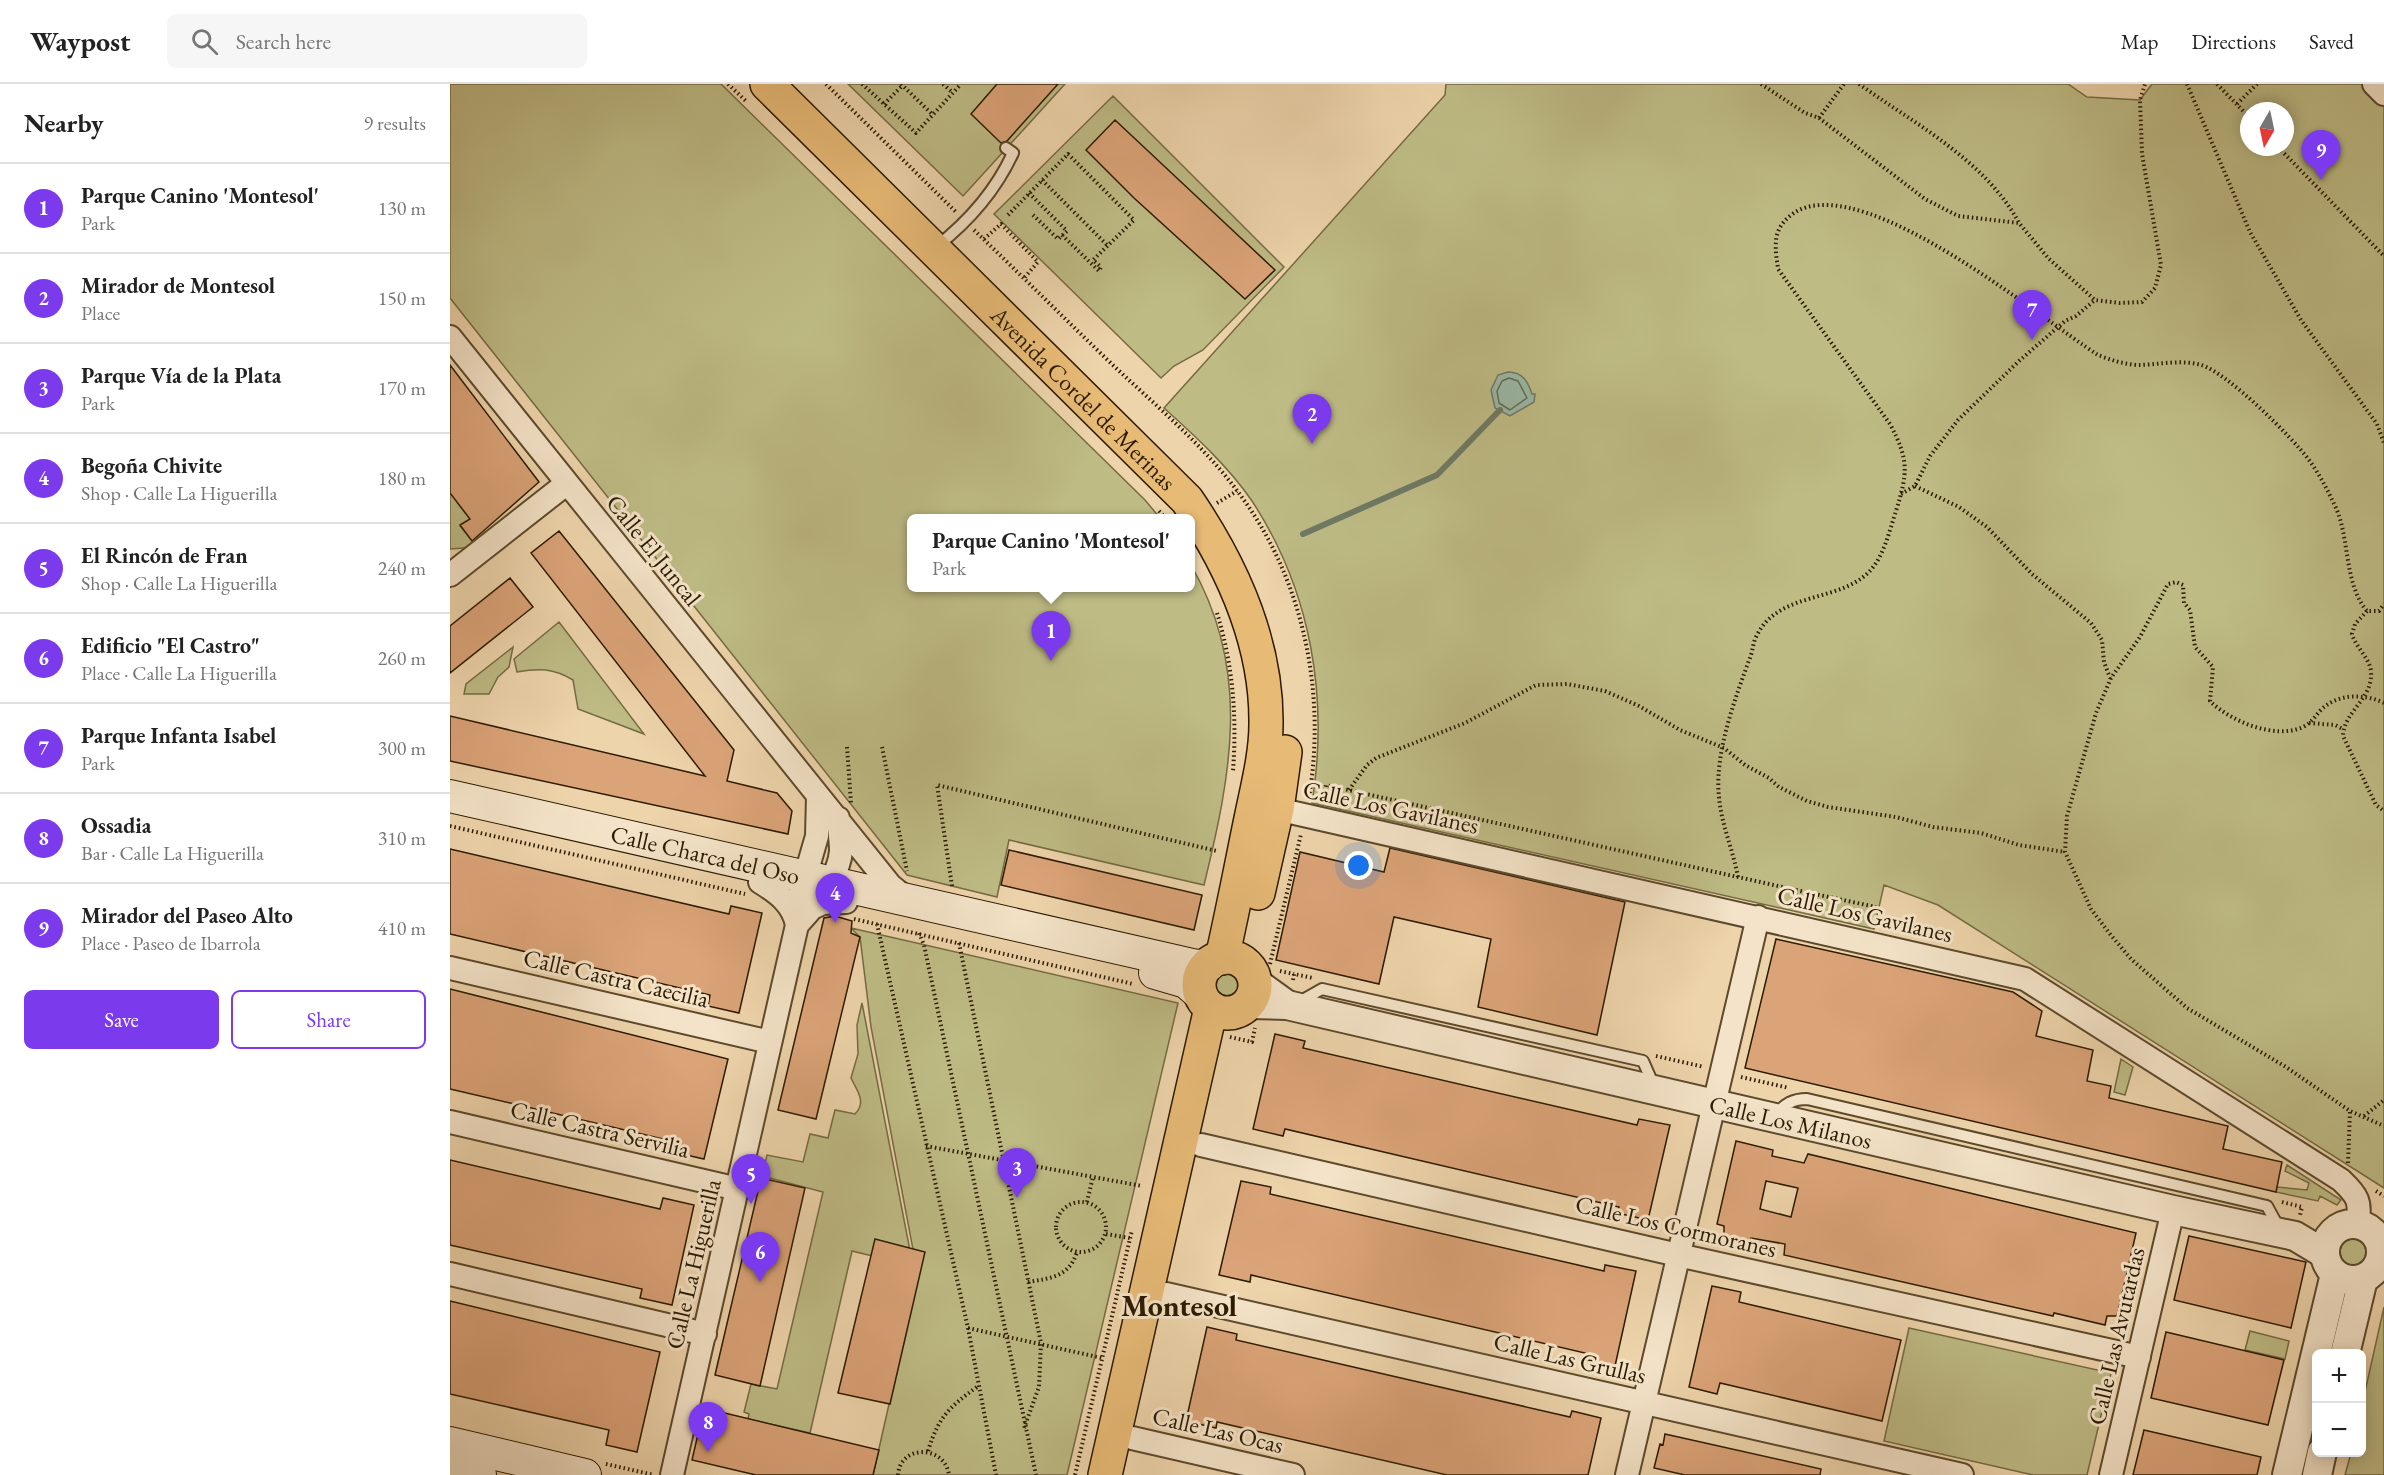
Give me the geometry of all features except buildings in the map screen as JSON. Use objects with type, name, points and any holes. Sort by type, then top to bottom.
[{"type":"main road","name":"Avenida Cordel de Merinas","points":[[767,84],[943,242],[1203,486],[1226,498],[1232,528],[1259,583],[1284,670],[1288,723],[1277,809],[1228,986],[1104,1475]]},
{"type":"main road","name":"Avenida Cordel de Merinas","points":[[799,84],[943,242],[1187,500],[1214,540],[1239,592],[1263,676],[1266,725],[1262,765],[1201,1145],[1124,1475]]},
{"type":"main road","name":"Calle Charca del Oso","points":[[450,796],[812,899],[913,907],[1197,966],[1228,986]]},
{"type":"main road","name":"Calle Charca del Oso","points":[[450,810],[755,881]]},
{"type":"main road","points":[[450,1443],[585,1475]]},
{"type":"main road","points":[[450,1468],[480,1475]]},
{"type":"street","points":[[2374,84],[2384,93]]},
{"type":"street","name":"Calle El Juncal","points":[[450,337],[818,796],[844,811],[890,885],[913,907]]},
{"type":"street","points":[[450,575],[566,484]]},
{"type":"street","points":[[812,899],[818,796]]},
{"type":"street","name":"Calle Los Gavilanes","points":[[1277,809],[2025,979],[2341,1180],[2358,1196],[2360,1206],[2337,1247]]},
{"type":"street","points":[[812,899],[841,854],[844,811]]},
{"type":"street","points":[[755,881],[803,855],[817,836]]},
{"type":"street","name":"Calle La Higuerilla","points":[[672,1475],[770,1042],[812,899]]},
{"type":"street","points":[[1627,1475],[1758,917]]},
{"type":"street","name":"Calle Castra Caecilia","points":[[450,968],[770,1042]]},
{"type":"street","name":"Calle Los Milanos","points":[[1228,986],[1289,1006],[2337,1247]]},
{"type":"street","name":"Calle Castra Servilia","points":[[450,1122],[738,1189]]},
{"type":"street","name":"Calle Los Cormoranes","points":[[1201,1145],[1678,1255],[2139,1357]]},
{"type":"street","name":"Calle Las Avutardas","points":[[2111,1475],[2173,1210]]},
{"type":"street","points":[[2287,1475],[2337,1247],[2370,1229],[2378,1260],[2346,1349]]},
{"type":"street","points":[[2337,1247],[2348,1280],[2378,1260]]},
{"type":"street","points":[[450,1274],[705,1334]]},
{"type":"street","name":"Calle Las Grullas","points":[[1166,1294],[1962,1475]]},
{"type":"street","name":"Calle Las Ocas","points":[[1132,1438],[1293,1475]]},
{"type":"street","points":[[2317,1475],[2321,1457]]},
{"type":"lane","points":[[943,242],[1003,175],[1013,153],[1006,148]]},
{"type":"lane","points":[[1773,1117],[1786,1104],[1796,1099],[1807,1099],[2267,1206],[2288,1234]]},
{"type":"path","points":[[862,84],[916,133],[962,84]]},
{"type":"path","points":[[884,104],[902,84],[933,115]]},
{"type":"path","points":[[943,84],[953,93]]},
{"type":"path","points":[[1761,84],[1805,113],[1819,118],[1925,199],[1958,216],[2019,223]]},
{"type":"path","points":[[1819,118],[1844,84]]},
{"type":"path","points":[[1860,84],[1973,165],[2007,201],[2019,223],[2049,259],[2095,300],[2120,303],[2142,302],[2155,288],[2161,265],[2142,154],[2140,100],[2145,84]]},
{"type":"path","points":[[2187,84],[2250,232],[2301,320],[2378,424],[2384,443]]},
{"type":"path","points":[[2217,84],[2240,107]]},
{"type":"path","points":[[2237,104],[2257,84]]},
{"type":"path","points":[[1008,215],[1068,154],[1134,220],[1093,260],[1101,267],[1099,271],[1062,235]]},
{"type":"path","points":[[2287,156],[2384,256]]},
{"type":"path","points":[[1042,180],[1108,246]]},
{"type":"path","points":[[1029,193],[1067,231],[1058,239],[1032,214]]},
{"type":"path","points":[[1738,877],[1719,798],[1718,776],[1739,686],[1756,637],[1774,616],[1795,602],[1847,586],[1869,571],[1888,536],[1906,466],[1903,448],[1890,424],[1778,269],[1776,241],[1780,227],[1791,214],[1807,207],[1833,205],[1857,208],[1913,232],[2098,355],[2116,362],[2199,364],[2211,370],[2244,395],[2308,459],[2326,485],[2341,520],[2358,600],[2367,611]]},
{"type":"path","points":[[984,239],[1001,224],[1013,235],[1038,262],[1023,278]]},
{"type":"path","points":[[1900,494],[1915,486],[1948,431],[2002,376],[2058,330],[2065,321],[2095,300]]},
{"type":"path","points":[[1915,486],[1959,507],[1987,527],[2032,574],[2091,623],[2102,640],[2104,662],[2111,678]]},
{"type":"path","points":[[2384,703],[2366,696],[2332,702],[2309,723],[2295,730],[2255,727],[2220,711],[2210,700],[2213,667],[2195,647],[2190,610],[2184,603],[2183,585],[2176,582],[2168,584],[2140,637],[2111,678],[2096,713],[2067,816],[2065,852],[2091,909],[2131,959],[2187,1008],[2286,1067],[2350,1111],[2384,1126]]},
{"type":"path","points":[[2384,604],[2379,611],[2367,611],[2355,624],[2352,634],[2371,672],[2366,696],[2348,718],[2343,729],[2343,736],[2363,779],[2376,805],[2384,811]]},
{"type":"path","points":[[1216,610],[1232,676],[1235,714],[1233,777]]},
{"type":"path","points":[[1348,790],[1367,765],[1376,758],[1465,723],[1536,685],[1567,684],[1605,691],[1680,730],[1724,748],[1745,765],[1770,778],[1779,787],[1807,801],[1828,807],[1896,817],[1933,827],[1981,833],[2019,845],[2065,852]]},
{"type":"path","points":[[2309,723],[2334,725],[2343,729]]},
{"type":"path","points":[[844,811],[847,747]]},
{"type":"path","points":[[882,747],[913,907],[924,945],[1024,1428],[1036,1475]]},
{"type":"path","points":[[1318,818],[1326,784],[1876,906]]},
{"type":"path","points":[[953,891],[937,786],[1217,851]]},
{"type":"path","points":[[450,826],[755,881]]},
{"type":"path","points":[[1215,860],[1220,840]]},
{"type":"path","points":[[1789,924],[1796,890]]},
{"type":"path","points":[[812,899],[877,924],[913,907]]},
{"type":"path","points":[[913,907],[960,943],[1144,987]]},
{"type":"path","points":[[877,924],[968,1328],[977,1387],[996,1475]]},
{"type":"path","points":[[960,943],[1041,1343],[1039,1387],[1024,1428]]},
{"type":"path","points":[[2364,1116],[2384,1100]]},
{"type":"path","points":[[2341,1180],[2350,1158],[2350,1111]]},
{"type":"path","points":[[926,1146],[1142,1186]]},
{"type":"path","points":[[1140,1197],[1144,1176]]},
{"type":"path","points":[[1087,1202],[1093,1177]]},
{"type":"path","points":[[1087,1202],[1098,1208],[1104,1215],[1106,1234],[1096,1248],[1077,1252],[1069,1249],[1058,1238],[1055,1228],[1057,1218],[1067,1205],[1087,1202]]},
{"type":"path","points":[[1075,1475],[1133,1227]]},
{"type":"path","points":[[1106,1234],[1130,1238]]},
{"type":"path","points":[[1028,1282],[1052,1279],[1068,1271],[1077,1252]]},
{"type":"path","points":[[968,1328],[1102,1358]]},
{"type":"path","points":[[928,1451],[935,1429],[950,1406],[977,1387]]},
{"type":"path","points":[[898,1475],[903,1461],[914,1452],[928,1451],[938,1455],[946,1464],[949,1475]]},
{"type":"shaded area","points":[[450,84],[721,84],[1157,514],[907,514],[907,592],[1195,592],[1195,573],[1210,605],[1223,644],[1229,684],[1228,763],[1214,844],[1204,885],[1009,840],[997,897],[907,875],[450,298]]},
{"type":"shaded area","points":[[848,84],[1065,84],[963,196]]},
{"type":"shaded area","points":[[1446,84],[2068,84],[2087,97],[2140,100],[2152,84],[2384,84],[2384,1188],[1938,905],[1884,885],[1874,929],[1312,803],[1317,763],[1316,685],[1301,608],[1289,571],[1272,535],[1243,488],[1211,452],[1164,408],[1445,95]]},
{"type":"shaded area","points":[[1113,96],[1284,267],[1203,350],[1174,366],[1161,378],[994,214]]},
{"type":"shaded area","points":[[450,487],[459,498],[457,502],[470,519],[460,526],[477,547],[450,549]]},
{"type":"shaded area","points":[[559,622],[644,734],[578,709],[573,680],[566,676],[546,670],[517,672],[514,659]]},
{"type":"shaded area","points":[[513,647],[509,667],[498,677],[489,694],[464,694],[466,684]]},
{"type":"shaded area","points":[[851,928],[1178,1003],[1067,1475],[873,1475],[918,1276],[871,1027],[860,937]]},
{"type":"shaded area","points":[[1228,970],[1237,974],[1241,983],[1237,992],[1228,996],[1219,992],[1215,983],[1219,974]]},
{"type":"shaded area","points":[[862,1003],[913,1266],[852,1251],[810,1433],[748,1419],[749,1414],[744,1412],[751,1384],[777,1389],[823,1192],[762,1176],[767,1155],[803,1162],[810,1134],[828,1138],[835,1110],[855,1114],[859,1110],[860,1096],[851,1078],[858,1054],[857,1025]]},
{"type":"shaded area","points":[[2121,1059],[2133,1067],[2125,1095],[2114,1092]]},
{"type":"shaded area","points":[[2287,1165],[2341,1200],[2337,1205],[2320,1196],[2318,1201],[2276,1192],[2277,1187],[2307,1190],[2309,1183],[2285,1171]]},
{"type":"shaded area","points":[[2353,1239],[2362,1243],[2366,1252],[2362,1261],[2353,1265],[2344,1261],[2340,1252],[2344,1243]]},
{"type":"shaded area","points":[[2384,1307],[2384,1475],[2345,1475],[2350,1457],[2366,1457],[2366,1387]]},
{"type":"shaded area","points":[[1909,1328],[2111,1373],[2087,1475],[2033,1475],[1884,1441]]},
{"type":"shaded area","points":[[2250,1331],[2289,1341],[2285,1359],[2245,1350]]},
{"type":"water","points":[[1508,372],[1521,376],[1527,382],[1532,394],[1535,394],[1534,402],[1510,416],[1495,408],[1491,390],[1498,375]]},
{"type":"waterway","points":[[1303,534],[1437,475],[1500,410]]},
{"type":"place","name":"Mirador del Paseo Alto","points":[[2321,180]]},
{"type":"place","name":"Parque Infanta Isabel","points":[[2032,340]]},
{"type":"place","name":"Mirador de Montesol","points":[[1312,444]]},
{"type":"place","name":"Parque Canino 'Montesol'","points":[[1051,661]]},
{"type":"place","name":"Begoña Chivite","points":[[835,923]]},
{"type":"place","name":"Parque Vía de la Plata","points":[[1017,1198]]},
{"type":"place","name":"El Rincón de Fran","points":[[751,1204]]},
{"type":"place","name":"Edificio \"El Castro\"","points":[[760,1282]]},
{"type":"place","name":"Ossadia","points":[[708,1452]]},
{"type":"district","name":"Montesol","points":[[1179,1305]]}]
